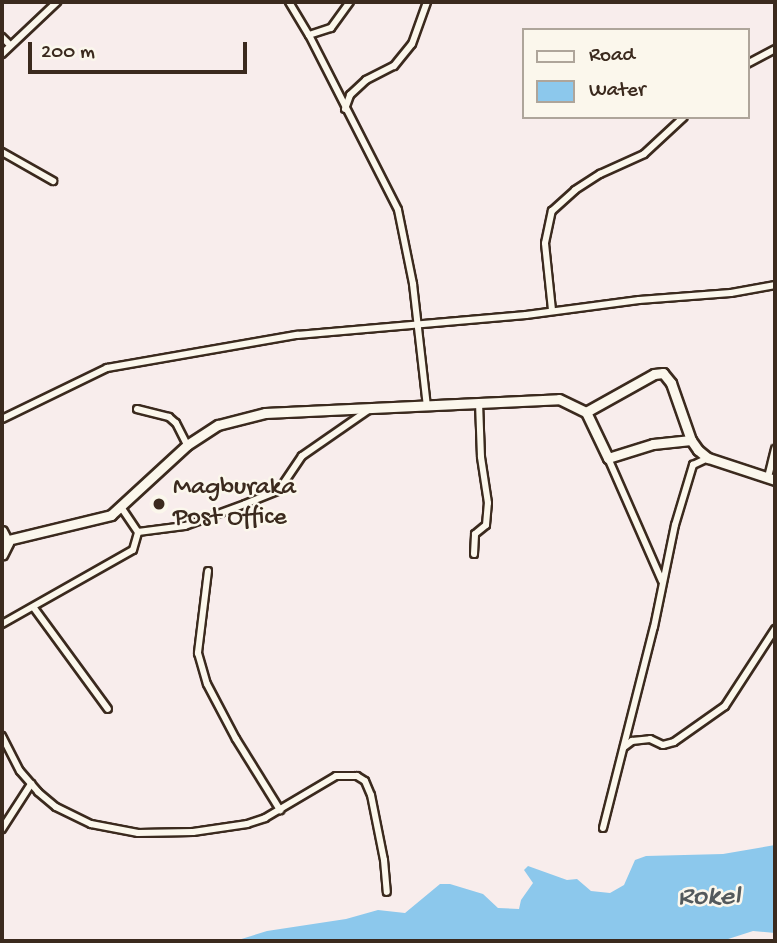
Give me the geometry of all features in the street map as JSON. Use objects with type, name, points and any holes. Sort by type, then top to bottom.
[{"type":"street","points":[[2,54],[57,2]]},
{"type":"street","points":[[289,2],[309,35],[398,210],[419,326],[427,405]]},
{"type":"street","points":[[309,35],[331,28],[350,2]]},
{"type":"street","points":[[345,110],[350,95],[366,80],[394,65],[412,44],[427,2]]},
{"type":"street","points":[[2,37],[10,45]]},
{"type":"street","points":[[749,63],[775,49]]},
{"type":"street","points":[[552,310],[545,243],[552,211],[592,180],[645,154],[682,119]]},
{"type":"street","points":[[2,152],[53,181]]},
{"type":"street","points":[[2,419],[107,368],[298,335],[419,326],[731,293],[775,285]]},
{"type":"street","points":[[586,412],[653,374],[663,373],[671,383],[691,440],[708,458],[771,479],[775,449]]},
{"type":"street","points":[[8,540],[111,515],[187,446],[218,425],[240,418],[302,410],[559,399],[586,412],[663,584]]},
{"type":"street","points":[[474,554],[475,534],[486,525],[488,503],[481,457],[479,403]]},
{"type":"street","points":[[137,409],[169,417],[176,423],[187,446]]},
{"type":"street","points":[[138,532],[185,526],[279,490],[302,456],[371,409]]},
{"type":"street","points":[[608,458],[653,444],[691,440]]},
{"type":"street","points":[[603,828],[675,525],[693,465],[708,458]]},
{"type":"street","points":[[2,624],[34,608],[101,565],[133,550],[138,532],[121,506]]},
{"type":"street","points":[[2,531],[8,540],[8,548],[2,555]]},
{"type":"street","points":[[208,571],[198,653],[207,684],[236,739],[280,810]]},
{"type":"street","points":[[34,608],[108,709]]},
{"type":"street","points":[[623,747],[632,741],[650,740],[663,745],[674,742],[725,706],[775,629]]},
{"type":"street","points":[[2,736],[31,784],[56,807],[91,824],[138,833],[223,829],[256,821],[280,810],[336,776],[349,774],[365,780],[384,860],[387,892]]},
{"type":"street","points":[[2,829],[31,784]]},
{"type":"water","name":"Rokel","points":[[775,845],[775,933],[753,931],[722,941],[235,941],[267,931],[346,919],[378,910],[405,913],[440,884],[450,884],[483,894],[498,908],[519,909],[521,900],[533,883],[524,870],[528,866],[567,880],[577,879],[591,891],[610,893],[624,885],[635,860],[646,856],[723,854]]},
{"type":"place","name":"Magburaka Post Office","points":[[159,504]]}]
